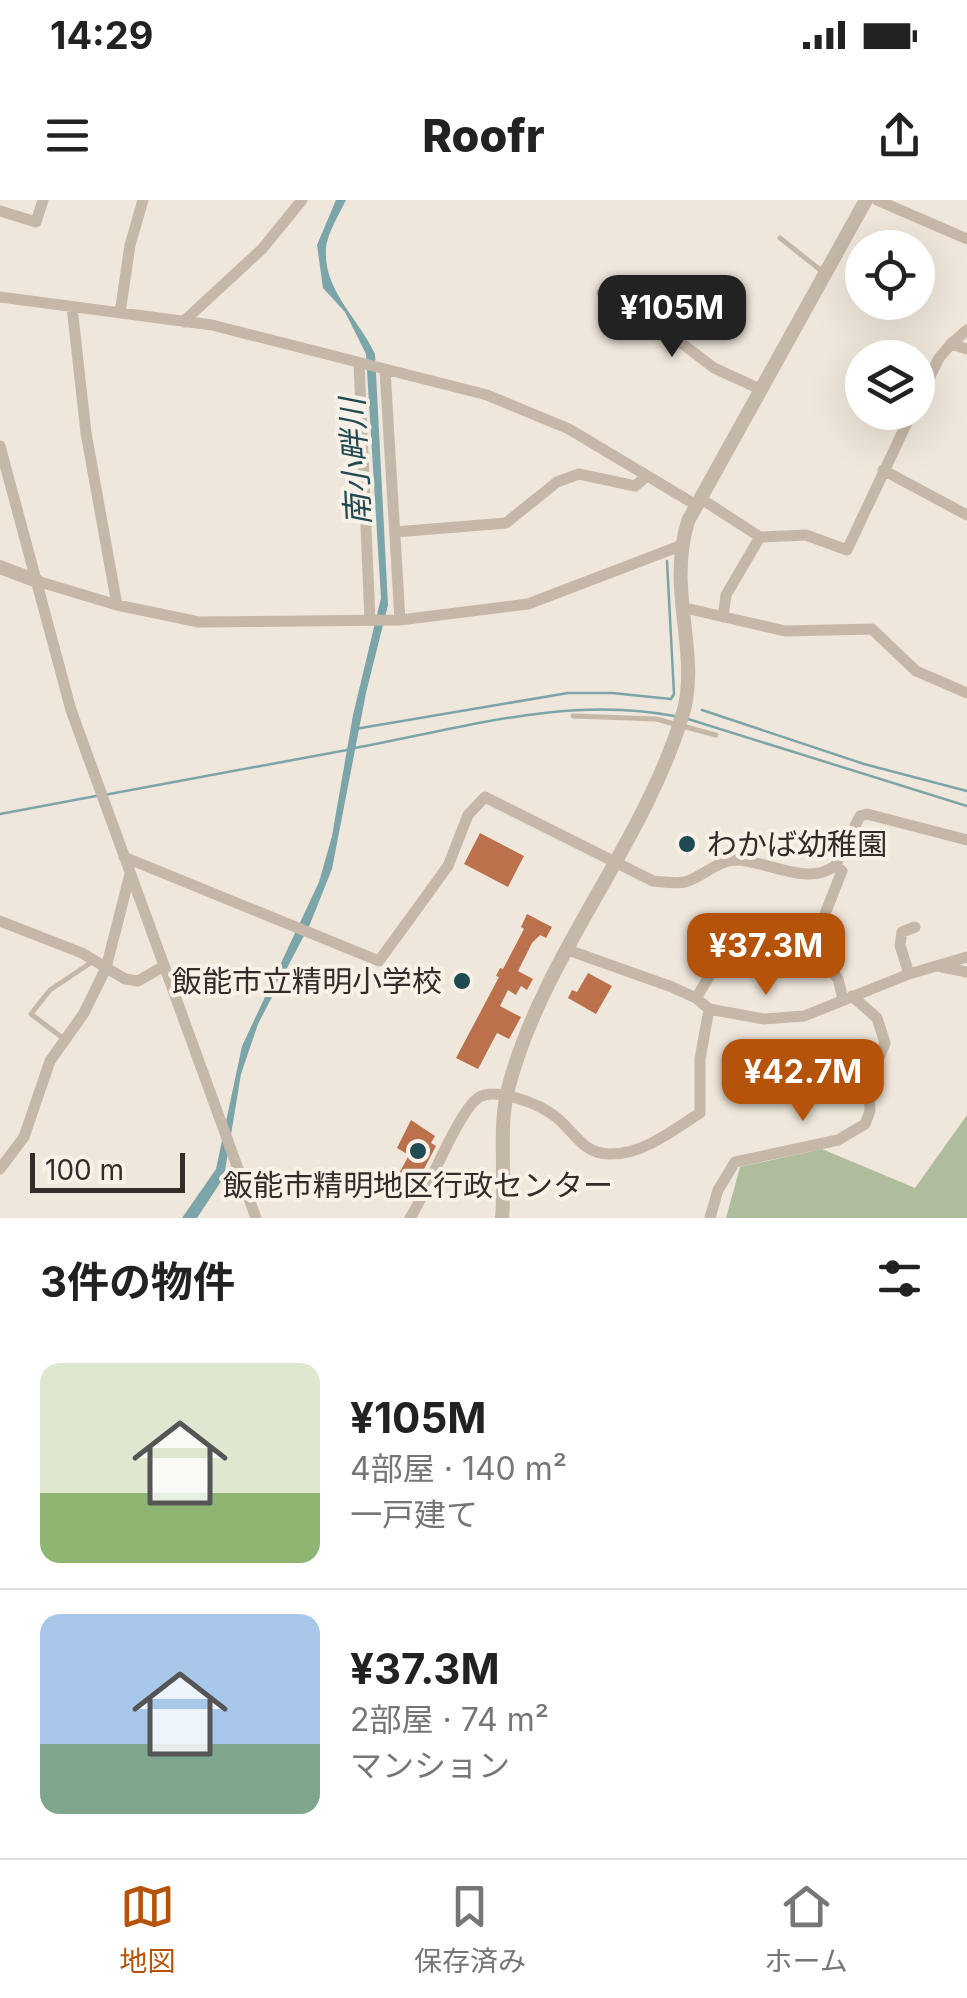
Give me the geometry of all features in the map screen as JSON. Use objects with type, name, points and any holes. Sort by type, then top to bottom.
[{"type":"street","points":[[0,211],[36,222],[43,200]]},
{"type":"street","points":[[120,313],[130,245],[143,200]]},
{"type":"street","points":[[183,322],[262,248],[302,200]]},
{"type":"street","points":[[502,1218],[506,1095],[538,1008],[617,862],[680,724],[687,682],[680,607],[680,546],[698,502],[866,200]]},
{"type":"street","points":[[877,200],[967,240]]},
{"type":"street","points":[[602,293],[654,322],[714,368],[760,389]]},
{"type":"street","points":[[0,297],[212,325],[487,395],[569,429],[760,537],[806,534],[847,550],[903,430]]},
{"type":"street","points":[[72,307],[86,434],[117,604]]},
{"type":"street","points":[[935,366],[967,330]]},
{"type":"street","points":[[951,344],[967,350]]},
{"type":"street","points":[[360,364],[372,620]]},
{"type":"street","points":[[383,370],[395,532],[396,620]]},
{"type":"street","points":[[0,446],[71,710],[256,1218]]},
{"type":"street","points":[[884,470],[967,515]]},
{"type":"street","points":[[395,532],[506,523],[558,482],[579,474],[635,486],[647,476]]},
{"type":"street","points":[[724,617],[726,595],[760,537]]},
{"type":"street","points":[[0,567],[117,604],[198,622],[396,620],[528,604],[680,546]]},
{"type":"street","points":[[680,607],[784,630],[872,629],[916,671],[967,693]]},
{"type":"street","points":[[124,856],[379,961],[448,866],[468,815],[485,797],[653,881],[671,883],[686,882],[726,861],[739,860],[815,876],[835,866],[856,823],[867,814],[967,840]]},
{"type":"street","points":[[710,1218],[718,1190],[735,1162],[838,1140],[865,1124],[870,1112],[870,1081],[885,1043],[877,1018],[848,998],[813,944],[842,870],[835,866]]},
{"type":"street","points":[[0,1170],[24,1137],[50,1061],[84,1013],[130,874]]},
{"type":"street","points":[[0,921],[100,964],[125,980],[138,981],[164,966]]},
{"type":"street","points":[[909,974],[900,944],[902,932],[915,928]]},
{"type":"street","points":[[568,950],[696,998],[709,1009],[739,1017],[804,1016],[909,974],[967,958]]},
{"type":"street","points":[[696,998],[720,959]]},
{"type":"street","points":[[940,966],[967,972]]},
{"type":"street","points":[[410,1218],[475,1100],[483,1096],[506,1095],[555,1115],[585,1148],[606,1154],[630,1152],[700,1113],[700,1059],[709,1009]]},
{"type":"lane","points":[[780,238],[825,274]]},
{"type":"lane","points":[[573,716],[619,715],[680,724],[716,735]]},
{"type":"lane","points":[[64,1039],[31,1014],[50,990],[100,964]]},
{"type":"green space","points":[[967,1115],[967,1218],[726,1218],[740,1167],[822,1149],[915,1188]]},
{"type":"water","points":[[336,200],[346,200],[328,238],[327,265],[336,292],[375,354],[388,605],[366,693],[332,869],[310,924],[258,1024],[241,1074],[224,1177],[197,1218],[182,1218],[216,1169],[242,1046],[319,882],[381,598],[366,354],[345,312],[323,288],[317,245]]},
{"type":"building","points":[[480,833],[524,856],[508,887],[464,864]]},
{"type":"building","points":[[527,914],[552,927],[546,938],[540,935],[532,943],[518,971],[533,979],[527,990],[521,986],[516,995],[508,990],[500,1006],[521,1017],[509,1039],[497,1033],[478,1069],[456,1058],[499,977],[496,976],[500,968],[503,969],[524,929],[521,927]]},
{"type":"building","points":[[588,973],[612,986],[596,1014],[568,998],[572,990],[577,992]]},
{"type":"building","name":"飯能市精明地区行政センター","points":[[411,1120],[435,1136],[431,1143],[436,1146],[414,1188],[396,1179],[409,1155],[397,1148]]},
{"type":"waterway","points":[[355,729],[568,693],[671,699],[674,694],[667,561]]},
{"type":"waterway","points":[[355,748],[554,712],[594,709],[674,716]]},
{"type":"waterway","points":[[702,710],[864,764],[967,791]]},
{"type":"waterway","points":[[688,719],[967,806]]},
{"type":"waterway","points":[[104,795],[347,750]]},
{"type":"waterway","points":[[0,814],[96,796]]},
{"type":"place","name":"わかば幼稚園","points":[[687,844]]},
{"type":"place","name":"飯能市立精明小学校","points":[[462,981]]},
{"type":"place","name":"飯能市精明地区行政センター","points":[[418,1151]]},
{"type":"water label","name":"南小畔川","points":[[355,462]]}]
